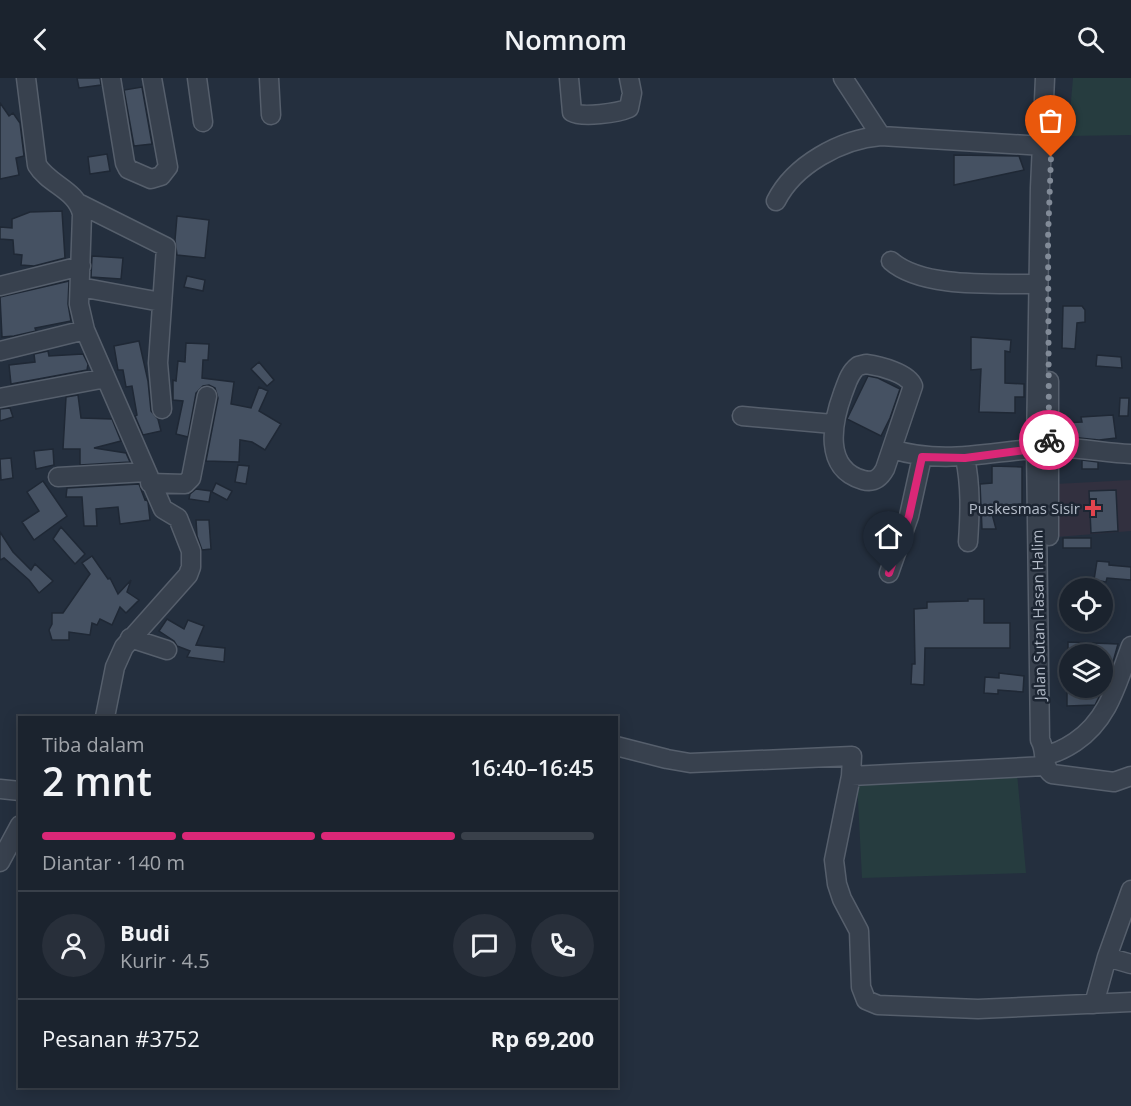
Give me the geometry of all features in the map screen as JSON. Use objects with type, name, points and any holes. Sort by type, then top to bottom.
[{"type":"street","points":[[26,78],[37,165],[43,175],[80,204],[166,247],[158,363],[162,409]]},
{"type":"street","points":[[114,78],[125,163],[128,169],[151,179],[161,176],[168,167],[152,78]]},
{"type":"street","points":[[197,78],[203,122]]},
{"type":"street","points":[[269,78],[271,115]]},
{"type":"street","points":[[568,78],[570,106],[576,115],[629,108],[632,93],[629,78]]},
{"type":"street","points":[[843,78],[881,136]]},
{"type":"street","name":"Jalan Sutan Hasan Halim","points":[[1045,78],[1038,284],[1043,448],[1040,740],[1045,757]]},
{"type":"street","points":[[1043,448],[1048,238],[1055,78]]},
{"type":"street","points":[[776,201],[783,186],[807,164],[850,142],[867,137],[1043,146]]},
{"type":"street","points":[[80,204],[82,214],[80,314],[85,330],[148,478],[163,509],[178,518],[192,559],[188,575],[130,638],[115,667],[105,716]]},
{"type":"street","points":[[891,261],[899,268],[941,280],[1038,284]]},
{"type":"street","points":[[0,285],[81,267]]},
{"type":"street","points":[[80,287],[161,302]]},
{"type":"street","points":[[0,351],[85,330]]},
{"type":"street","points":[[874,365],[911,381],[912,393],[892,449],[881,476],[874,480],[865,480],[846,471],[839,463],[834,451],[833,424],[849,377],[858,366],[874,365]]},
{"type":"street","points":[[0,398],[106,378]]},
{"type":"street","points":[[58,477],[148,478],[185,484],[191,478],[207,396]]},
{"type":"street","points":[[742,416],[833,424]]},
{"type":"street","points":[[892,449],[922,457],[965,458],[1043,448],[1131,451]]},
{"type":"street","points":[[889,573],[909,516],[922,457]]},
{"type":"street","points":[[965,458],[971,504],[968,542]]},
{"type":"street","points":[[130,638],[167,650]]},
{"type":"street","points":[[851,770],[1045,757],[1067,748],[1085,735],[1102,717],[1131,646]]},
{"type":"street","points":[[618,747],[690,763],[852,756],[834,860],[837,884],[842,899],[860,931],[861,987],[866,1000],[878,1005],[978,1009],[1131,1002]]},
{"type":"street","points":[[1045,757],[1052,774],[1114,782],[1131,776]]},
{"type":"street","points":[[0,789],[18,791]]},
{"type":"street","points":[[0,862],[18,829]]},
{"type":"street","points":[[1094,1004],[1107,957],[1130,897]]},
{"type":"street","points":[[1107,957],[1131,964]]},
{"type":"shaded area","name":"Puskesmas Sisir","points":[[1131,480],[1131,531],[1057,537],[1055,484]]},
{"type":"green space","points":[[1073,78],[1131,78],[1131,135],[1068,136]]},
{"type":"green space","points":[[1017,773],[1026,873],[862,878],[857,781]]},
{"type":"building","points":[[77,78],[100,78],[101,85],[79,88]]},
{"type":"building","points":[[142,87],[152,144],[134,146],[124,90]]},
{"type":"building","points":[[0,103],[9,116],[13,113],[20,123],[24,156],[16,158],[19,175],[0,179]]},
{"type":"building","points":[[107,154],[110,171],[90,174],[88,157]]},
{"type":"building","points":[[954,155],[1019,156],[1024,170],[954,185]]},
{"type":"building","points":[[62,211],[65,258],[34,266],[21,265],[22,255],[14,254],[13,240],[0,239],[0,227],[12,228],[12,219],[30,212]]},
{"type":"building","points":[[177,216],[209,220],[205,258],[177,255],[175,240]]},
{"type":"building","points":[[92,256],[123,258],[121,279],[91,277]]},
{"type":"building","points":[[187,276],[205,280],[203,291],[184,287]]},
{"type":"building","points":[[69,281],[68,304],[71,321],[35,328],[36,331],[2,337],[0,297]]},
{"type":"building","points":[[1063,306],[1082,306],[1085,310],[1085,322],[1077,323],[1075,349],[1062,348]]},
{"type":"building","points":[[971,337],[1011,340],[1010,352],[1005,351],[1005,383],[1024,384],[1024,397],[1015,397],[1015,413],[979,412],[981,369],[971,370]]},
{"type":"building","points":[[139,341],[148,381],[151,411],[158,419],[161,431],[143,435],[135,416],[137,415],[132,386],[126,387],[123,370],[118,370],[114,346]]},
{"type":"building","points":[[186,343],[209,344],[208,360],[203,360],[202,378],[234,382],[231,404],[251,408],[259,387],[268,391],[259,411],[281,424],[265,450],[252,442],[240,440],[239,462],[206,461],[218,398],[215,388],[209,385],[203,386],[196,393],[188,437],[176,434],[183,401],[173,400],[173,380],[176,381],[178,361],[185,362]]},
{"type":"building","points":[[48,351],[49,356],[83,354],[88,364],[87,370],[11,384],[9,365],[35,362],[34,354]]},
{"type":"building","points":[[1097,355],[1121,357],[1122,368],[1096,366]]},
{"type":"building","points":[[259,362],[274,380],[267,386],[251,369]]},
{"type":"building","points":[[868,376],[878,378],[900,389],[881,436],[847,419]]},
{"type":"building","points":[[78,395],[81,418],[112,419],[121,441],[94,448],[126,453],[130,462],[80,465],[80,449],[63,449],[66,397]]},
{"type":"building","points":[[1120,398],[1129,398],[1128,416],[1119,416]]},
{"type":"building","points":[[10,408],[13,417],[0,421],[0,409]]},
{"type":"building","points":[[1113,415],[1116,438],[1099,440],[1060,436],[1060,423],[1082,422],[1081,417]]},
{"type":"building","points":[[53,449],[54,465],[36,469],[34,451]]},
{"type":"building","points":[[11,458],[13,478],[1,480],[0,459]]},
{"type":"building","points":[[1082,460],[1098,462],[1098,469],[1082,469]]},
{"type":"building","points":[[238,465],[249,466],[246,484],[235,482]]},
{"type":"building","points":[[992,466],[1022,467],[1022,504],[990,506],[996,529],[982,529],[980,484],[992,483]]},
{"type":"building","points":[[43,481],[67,516],[34,540],[22,522],[39,511],[27,492]]},
{"type":"building","points":[[216,483],[232,491],[227,500],[212,492]]},
{"type":"building","points":[[139,484],[148,502],[150,520],[120,524],[118,507],[96,509],[97,526],[84,526],[82,497],[66,497],[67,488]]},
{"type":"building","points":[[196,489],[211,491],[209,502],[189,499],[190,494]]},
{"type":"building","points":[[1116,490],[1118,531],[1091,533],[1089,491]]},
{"type":"building","points":[[196,520],[209,520],[211,549],[202,550],[197,536]]},
{"type":"building","points":[[61,527],[85,554],[75,564],[53,539]]},
{"type":"building","points":[[0,532],[13,552],[31,570],[35,564],[53,581],[39,593],[29,580],[4,558],[0,560]]},
{"type":"building","points":[[1063,538],[1091,538],[1091,548],[1063,548]]},
{"type":"building","points":[[92,556],[108,579],[110,578],[118,594],[131,580],[127,592],[139,600],[126,613],[120,607],[112,625],[100,619],[97,625],[92,623],[90,635],[69,632],[69,640],[52,640],[49,630],[52,624],[52,613],[63,613],[90,574],[82,563]]},
{"type":"building","points":[[1097,561],[1109,562],[1109,565],[1131,567],[1131,580],[1094,578]]},
{"type":"building","points":[[968,599],[984,599],[984,623],[1010,623],[1010,648],[925,648],[924,685],[911,684],[912,664],[915,664],[914,609],[927,608],[927,602],[968,601]]},
{"type":"building","points":[[167,619],[184,629],[188,620],[204,626],[196,645],[225,648],[224,662],[187,657],[190,651],[177,646],[174,641],[159,631]]},
{"type":"building","points":[[1068,642],[1118,644],[1113,662],[1113,644],[1068,644]]},
{"type":"building","points":[[999,673],[1024,676],[1023,692],[998,690],[998,694],[984,693],[985,677],[999,678]]},
{"type":"building","points":[[1067,698],[1098,698],[1095,705],[1067,706]]},
{"type":"way so far","points":[[1049,440],[1048,238],[1051,157]]},
{"type":"place","name":"Puskesmas Sisir","points":[[1093,508]]},
{"type":"route","points":[[889,573],[909,516],[922,457],[965,458],[1049,447],[1049,440]]}]
